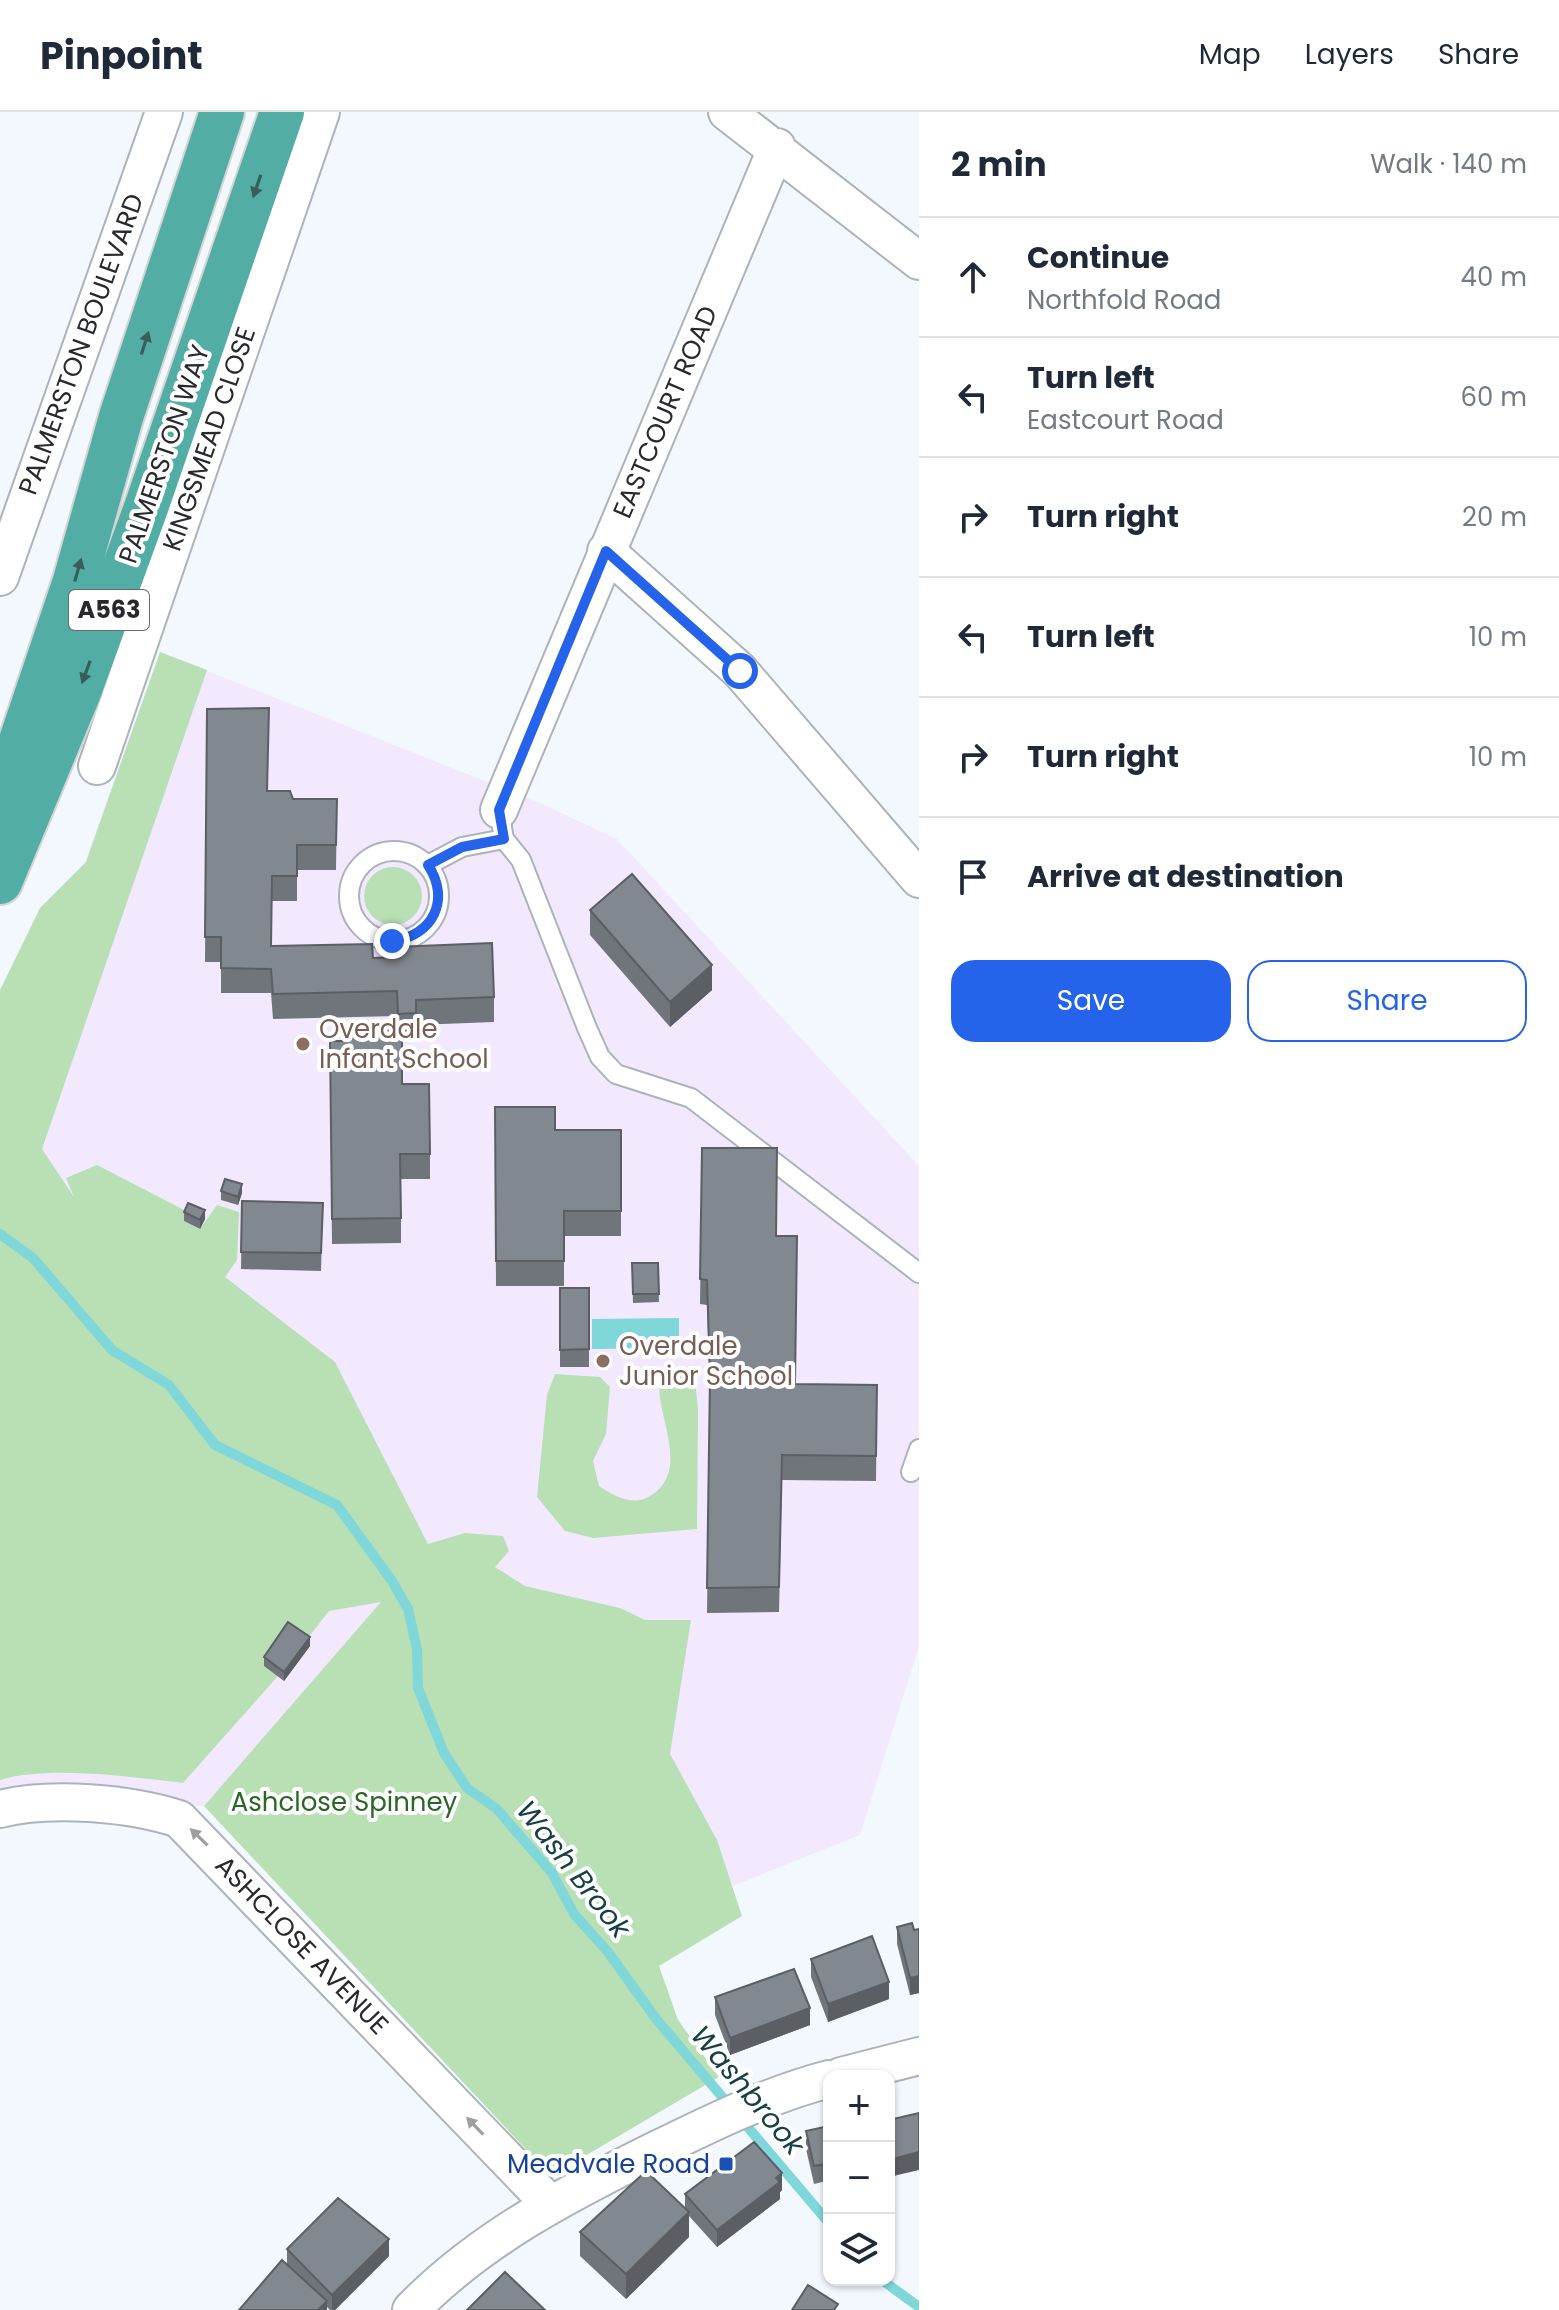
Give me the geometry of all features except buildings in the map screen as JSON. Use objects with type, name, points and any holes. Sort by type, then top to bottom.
[{"type":"highway","name":"PALMERSTON WAY","points":[[0,803],[75,581],[121,417],[222,112]]},
{"type":"highway","name":"PALMERSTON WAY","points":[[0,882],[84,678],[282,112]]},
{"type":"street","name":"PALMERSTON BOULEVARD","points":[[0,577],[164,112]]},
{"type":"street","name":"KINGSMEAD CLOSE","points":[[97,766],[321,112]]},
{"type":"street","points":[[727,112],[777,147],[919,261]]},
{"type":"street","name":"EASTCOURT ROAD","points":[[501,824],[606,551],[777,147]]},
{"type":"street","points":[[606,551],[740,671],[919,879]]},
{"type":"street","name":"ASHCLOSE AVENUE","points":[[0,1809],[19,1804],[104,1805],[179,1819],[549,2203]]},
{"type":"street","points":[[864,2070],[919,2056]]},
{"type":"street","points":[[411,2310],[442,2278],[549,2203],[714,2122],[823,2081]]},
{"type":"lane","points":[[428,865],[501,824],[521,860],[600,1057],[616,1074],[691,1098],[919,1273]]},
{"type":"lane","points":[[402,851],[428,865],[436,878],[439,893],[431,922],[407,939],[392,941],[365,930],[356,919],[349,891],[361,865],[372,856],[402,851]]},
{"type":"lane","points":[[911,1472],[919,1449]]},
{"type":"shaded area","name":"Overdale Junior School","points":[[160,652],[540,803],[617,839],[919,1166],[919,1646],[860,1835],[620,1931],[382,1602],[204,1806],[0,1793],[0,1053],[72,898]]},
{"type":"green space","name":"Ashclose Spinney","points":[[160,652],[207,670],[42,1149],[74,1197],[66,1178],[97,1165],[188,1212],[184,1221],[200,1229],[217,1205],[239,1212],[237,1260],[225,1277],[335,1362],[428,1544],[465,1533],[503,1536],[509,1551],[495,1567],[525,1586],[620,1608],[645,1620],[691,1620],[670,1754],[717,1840],[742,1916],[659,1966],[678,2020],[719,2077],[551,2176],[204,1806],[381,1602],[329,1611],[304,1643],[264,1665],[278,1676],[183,1783],[66,1773],[42,1773],[0,1780],[0,990],[40,908],[86,862]]},
{"type":"green space","points":[[393,867],[413,876],[422,896],[413,916],[393,925],[373,916],[364,896],[373,876]]},
{"type":"green space","points":[[694,1369],[698,1410],[697,1529],[593,1538],[565,1531],[537,1497],[547,1395],[555,1374],[600,1377],[610,1387],[606,1434],[593,1461],[599,1486],[617,1496],[637,1500],[650,1496],[663,1485],[669,1471],[660,1374]]},
{"type":"water","points":[[679,1318],[679,1348],[592,1349],[592,1319]]},
{"type":"waterway","name":"Wash Brook","points":[[0,1234],[33,1258],[112,1350],[169,1385],[215,1445],[337,1505],[392,1581],[408,1609],[417,1649],[418,1688],[444,1753],[467,1788],[497,1809],[552,1873],[574,1914],[608,1952],[657,2020],[823,2216]]},
{"type":"waterway","name":"Wash Brook","points":[[890,2286],[919,2307]]},
{"type":"place","name":"Overdale Infant School","points":[[303,1044]]},
{"type":"place","name":"Overdale Junior School","points":[[603,1361]]},
{"type":"place","name":"Meadvale Road","points":[[726,2164]]},
{"type":"route","points":[[392,941],[407,939],[421,932],[438,908],[436,878],[428,865],[462,847],[504,839],[499,810],[606,551],[740,671]]},
{"type":"water label","name":"Washbrook","points":[[748,2090]]}]
